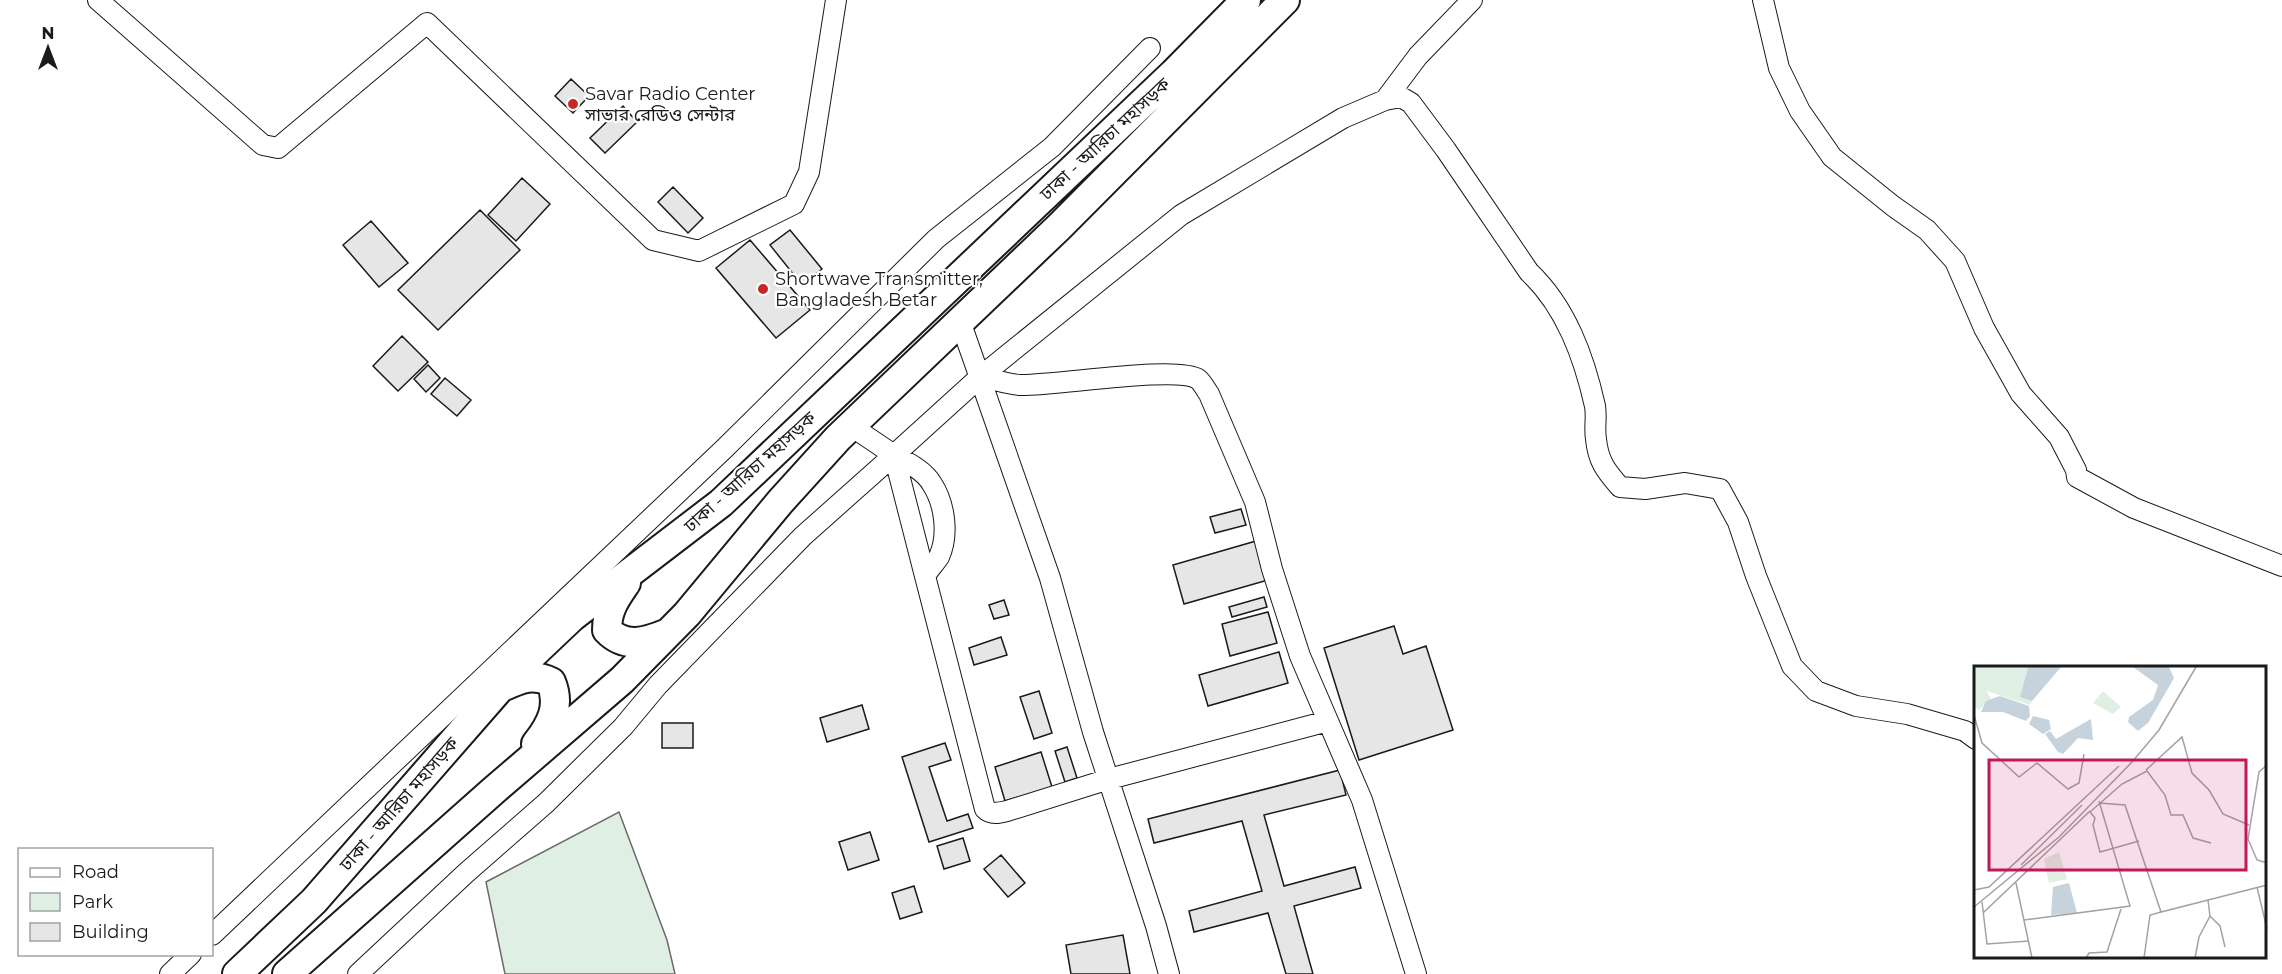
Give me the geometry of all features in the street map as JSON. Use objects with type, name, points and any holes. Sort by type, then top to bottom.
[{"type":"highway","name":"ঢাকা - আরিচা মহাসড়ক","points":[[237,974],[314,901],[500,688],[572,617],[722,502],[1174,73],[1246,0]]},
{"type":"highway","name":"ঢাকা - আরিচা মহাসড়ক","points":[[287,974],[622,680],[687,614],[780,502],[850,426],[1168,119],[1286,0]]},
{"type":"highway","points":[[649,559],[612,603],[607,617],[607,630],[615,638],[628,643],[648,641],[669,632]]},
{"type":"highway","points":[[500,688],[522,678],[539,676],[551,682],[556,693],[556,711],[545,733],[511,776]]},
{"type":"street","points":[[98,0],[263,145],[278,148],[427,23],[653,240],[699,251],[794,204],[809,172],[836,0]]},
{"type":"street","points":[[1385,100],[1418,56],[1472,0]]},
{"type":"street","points":[[1763,0],[1779,68],[1800,111],[1832,157],[1927,230],[1955,261],[1984,328],[2021,394],[2059,437],[2076,470],[2077,477],[2134,508],[2282,566]]},
{"type":"street","points":[[213,934],[725,448],[936,239],[1052,147],[1150,48]]},
{"type":"street","points":[[358,974],[466,873],[546,803],[623,727],[658,685],[803,536],[980,377],[1181,215],[1344,118],[1385,100],[1401,97],[1411,103],[1446,150],[1528,272],[1544,286],[1562,312],[1580,354],[1596,409],[1596,439],[1602,466],[1620,487],[1645,489],[1685,483],[1720,489],[1738,522],[1756,576],[1792,666],[1816,691],[1856,706],[1907,714],[1965,731],[1974,738]]},
{"type":"street","points":[[960,321],[1050,578],[1108,779],[1156,926],[1169,974]]},
{"type":"street","points":[[980,377],[1017,385],[1079,382],[1144,374],[1178,374],[1198,379],[1209,394],[1256,502],[1272,568],[1300,656],[1362,800],[1416,974]]},
{"type":"street","points":[[850,426],[918,470],[932,483],[944,517],[946,531],[938,558],[925,576]]},
{"type":"street","points":[[894,455],[985,809],[994,814],[1007,811],[1108,779],[1328,721]]},
{"type":"green space","points":[[619,812],[667,940],[675,974],[505,974],[486,882]]},
{"type":"building","name":"Savar Radio Center সাভার রেডিও সেন্টার","points":[[571,79],[589,96],[573,113],[555,96]]},
{"type":"building","points":[[623,106],[637,122],[605,153],[590,138]]},
{"type":"building","points":[[522,178],[550,204],[516,241],[488,215]]},
{"type":"building","points":[[673,187],[703,218],[688,233],[658,202]]},
{"type":"building","points":[[480,210],[520,250],[438,330],[398,290]]},
{"type":"building","points":[[371,221],[408,263],[379,287],[343,245]]},
{"type":"building","points":[[790,230],[822,269],[802,285],[770,245]]},
{"type":"building","name":"Shortwave Transmitter, Bangladesh Betar","points":[[750,240],[810,310],[776,338],[716,268]]},
{"type":"building","points":[[402,336],[428,362],[398,391],[373,366]]},
{"type":"building","points":[[428,365],[440,378],[426,392],[414,379]]},
{"type":"building","points":[[445,378],[471,400],[457,416],[431,394]]},
{"type":"building","points":[[1241,509],[1246,525],[1215,533],[1210,517]]},
{"type":"building","points":[[1256,541],[1268,580],[1184,604],[1173,565]]},
{"type":"building","points":[[1264,597],[1267,607],[1232,617],[1229,607]]},
{"type":"building","points":[[1004,600],[1009,615],[994,619],[989,605]]},
{"type":"building","points":[[1268,612],[1277,643],[1230,656],[1222,624]]},
{"type":"building","points":[[1394,626],[1403,654],[1426,646],[1453,730],[1359,760],[1324,648]]},
{"type":"building","points":[[1001,637],[1007,655],[974,665],[969,648]]},
{"type":"building","points":[[1279,652],[1288,683],[1208,706],[1199,675]]},
{"type":"building","points":[[1039,691],[1052,733],[1034,739],[1020,697]]},
{"type":"building","points":[[862,705],[869,729],[827,742],[820,718]]},
{"type":"building","points":[[662,723],[693,723],[693,748],[662,748]]},
{"type":"building","points":[[945,743],[951,760],[929,767],[947,821],[968,814],[973,828],[929,842],[902,757]]},
{"type":"building","points":[[1067,747],[1077,778],[1065,782],[1055,751]]},
{"type":"building","points":[[1041,752],[1052,787],[1005,801],[995,767]]},
{"type":"building","points":[[1340,770],[1346,795],[1264,815],[1284,886],[1355,867],[1361,888],[1294,906],[1313,974],[1286,974],[1268,913],[1194,932],[1189,911],[1262,891],[1242,821],[1154,843],[1148,819]]},
{"type":"building","points":[[870,832],[879,860],[848,870],[839,842]]},
{"type":"building","points":[[963,838],[970,861],[944,869],[937,846]]},
{"type":"building","points":[[1001,855],[1025,883],[1008,897],[984,869]]},
{"type":"building","points":[[914,886],[922,912],[900,919],[892,893]]},
{"type":"building","points":[[1123,935],[1130,974],[1071,974],[1066,945]]},
{"type":"place","name":"Savar Radio Center সাভার রেডিও সেন্টার","points":[[573,104]]},
{"type":"place","name":"Shortwave Transmitter, Bangladesh Betar","points":[[763,289]]}]
